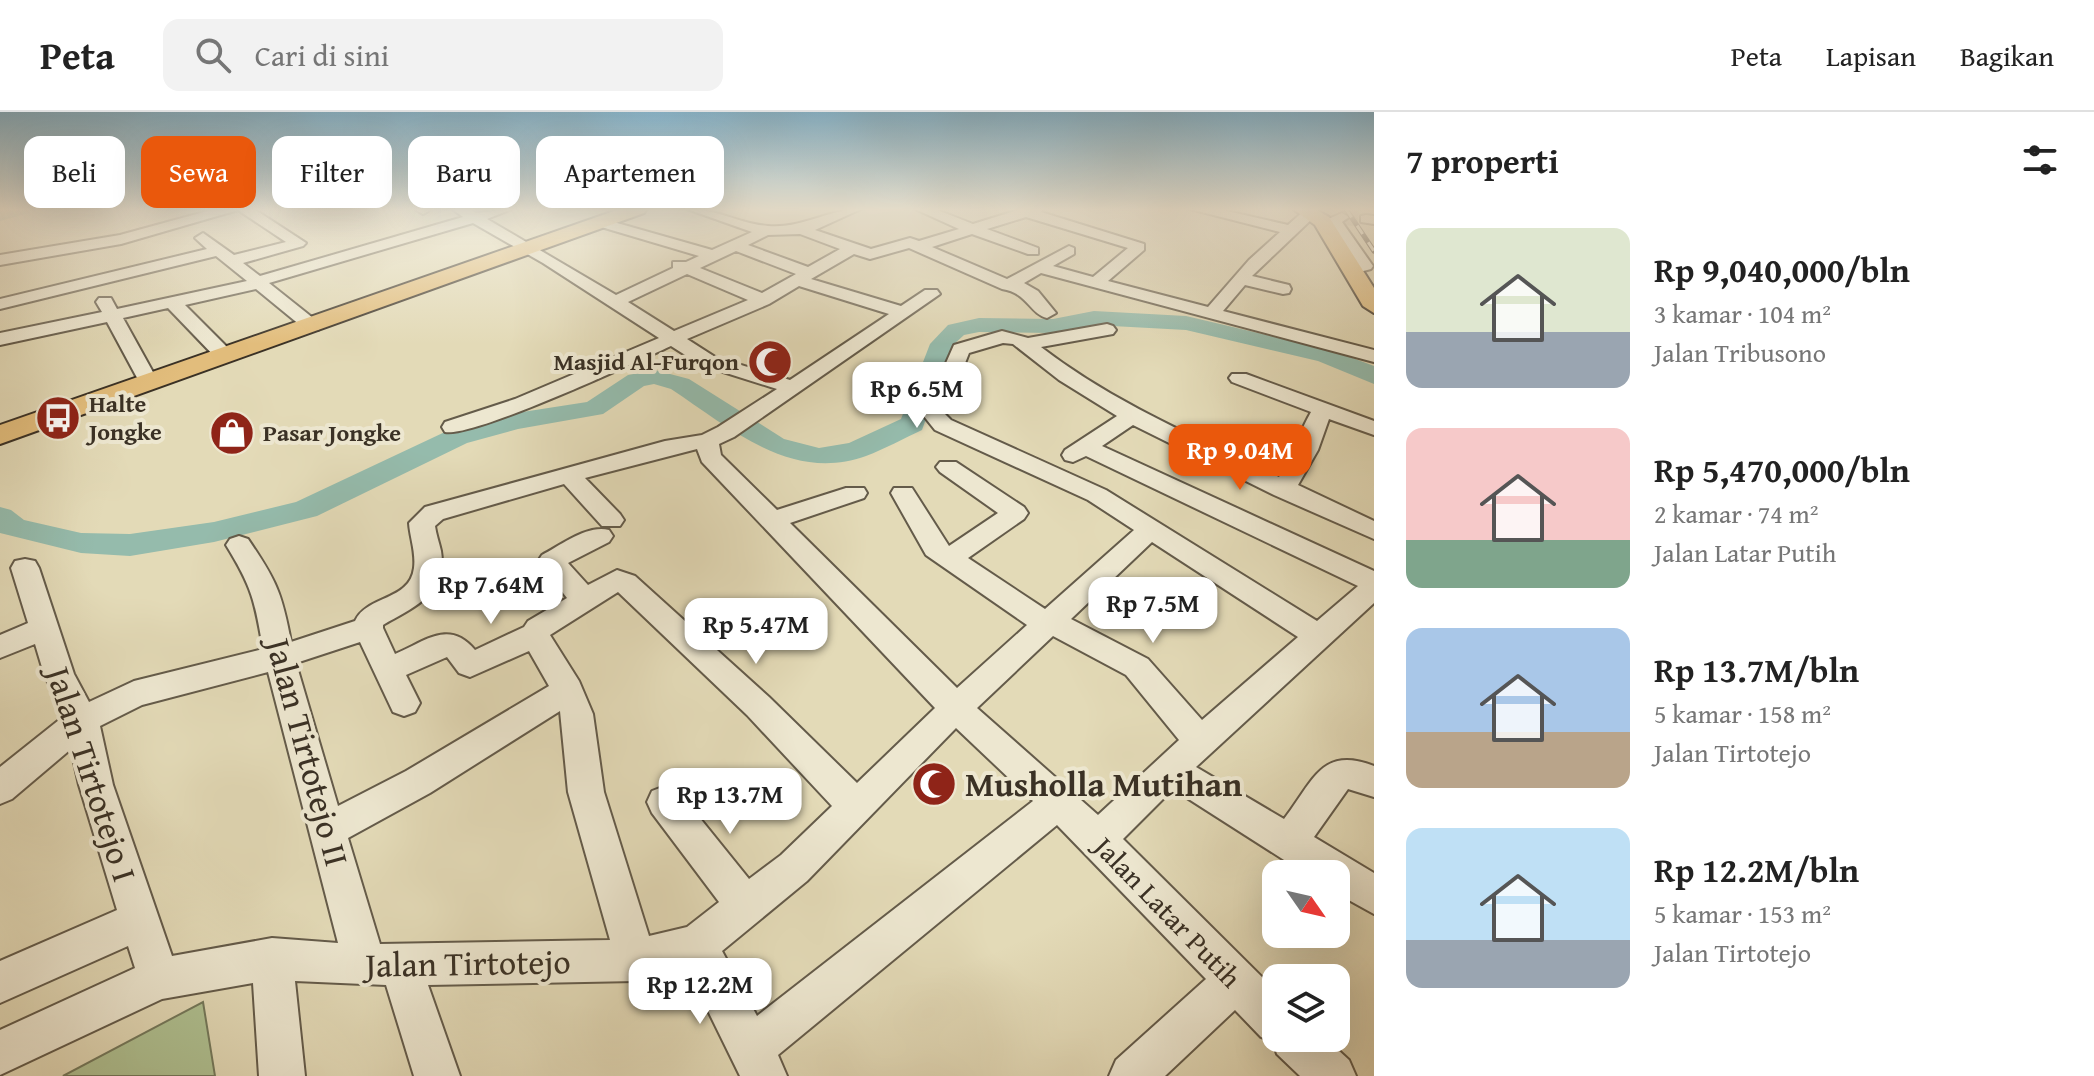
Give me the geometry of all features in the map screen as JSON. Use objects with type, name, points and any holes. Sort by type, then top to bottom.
[{"type":"main road","points":[[0,435],[516,254]]},
{"type":"main road","points":[[1343,254],[1374,306]]},
{"type":"street","points":[[0,260],[39,254]]},
{"type":"street","points":[[65,254],[88,265],[185,265],[236,254]]},
{"type":"street","points":[[0,304],[114,254]]},
{"type":"street","points":[[222,254],[257,283],[300,330]]},
{"type":"street","points":[[0,339],[174,304],[257,283],[341,254]]},
{"type":"street","points":[[538,254],[671,339],[726,369],[793,387]]},
{"type":"street","points":[[710,254],[714,256]]},
{"type":"street","points":[[615,302],[719,254]]},
{"type":"street","points":[[754,254],[801,276],[901,312]]},
{"type":"street","points":[[453,427],[522,403],[763,300],[842,254]]},
{"type":"street","points":[[938,254],[1006,285],[1014,284],[1032,295],[1047,313]]},
{"type":"street","points":[[1024,254],[1096,283],[1291,319]]},
{"type":"street","points":[[1014,284],[1036,260],[1058,254]]},
{"type":"street","points":[[1096,283],[1138,254]]},
{"type":"street","points":[[1218,307],[1267,254]]},
{"type":"street","points":[[1352,269],[1365,266],[1357,254]]},
{"type":"street","points":[[665,260],[763,300]]},
{"type":"street","points":[[88,265],[112,317],[149,383]]},
{"type":"street","points":[[1242,279],[1283,289]]},
{"type":"street","points":[[404,703],[368,628],[370,619],[406,603],[422,586],[428,555],[421,529],[425,518],[727,430],[931,294]]},
{"type":"street","points":[[174,304],[225,356]]},
{"type":"street","points":[[1218,307],[1374,356]]},
{"type":"street","points":[[1025,344],[1107,330]]},
{"type":"street","points":[[1318,636],[1097,495],[943,425],[934,415],[961,349],[1002,337],[1015,338],[1066,376],[1132,416],[1374,531]]},
{"type":"street","points":[[1239,378],[1374,428]]},
{"type":"street","points":[[1283,490],[1307,450],[1312,429],[1323,410]]},
{"type":"street","points":[[1048,472],[1132,416]]},
{"type":"street","name":"Jalan Latar Putih","points":[[727,430],[710,457],[956,708],[1098,839],[1262,1009]]},
{"type":"street","points":[[1085,447],[1374,585],[1200,741],[1098,839]]},
{"type":"street","points":[[948,467],[1015,513],[948,559]]},
{"type":"street","points":[[570,476],[606,528],[551,561],[584,599]]},
{"type":"street","points":[[773,520],[855,493]]},
{"type":"street","points":[[903,493],[928,540],[948,559],[1048,622],[1137,667],[1200,741]]},
{"type":"street","name":"Jalan Tirtotejo","points":[[0,1053],[159,979],[272,959],[383,965],[636,960],[697,945],[747,907],[858,808],[956,708],[1151,529]]},
{"type":"street","name":"Jalan Tirtotejo II","points":[[239,545],[263,582],[279,657],[328,830],[383,965],[437,1076]]},
{"type":"street","name":"Jalan Tirtotejo I","points":[[25,568],[59,674],[82,720],[96,785],[159,979]]},
{"type":"street","points":[[388,670],[448,644],[456,647],[470,665],[535,635],[538,629],[617,580],[625,583],[758,706],[858,808]]},
{"type":"street","points":[[0,647],[44,628]]},
{"type":"street","points":[[0,788],[82,720],[153,688],[279,657],[368,628]]},
{"type":"street","points":[[535,635],[568,690],[577,714],[586,792],[636,960]]},
{"type":"street","points":[[328,830],[418,782],[568,690]]},
{"type":"street","points":[[1170,769],[1374,895]]},
{"type":"street","points":[[1290,841],[1340,773],[1357,775],[1374,782]]},
{"type":"street","points":[[665,802],[747,907]]},
{"type":"street","points":[[697,945],[757,1062],[1059,802]]},
{"type":"street","points":[[0,982],[140,920]]},
{"type":"street","points":[[272,959],[282,1076]]},
{"type":"street","points":[[1132,1076],[1234,982]]},
{"type":"street","points":[[1308,1052],[1333,1076]]},
{"type":"green space","points":[[203,1002],[215,1076],[63,1076]]},
{"type":"waterway","points":[[0,517],[14,528],[81,543],[130,545],[214,532],[306,509],[457,437],[516,421],[594,409],[637,380],[655,377],[680,384],[774,445],[819,456],[856,450],[913,424],[941,344],[956,330],[979,325],[1053,326],[1094,318],[1186,323],[1326,356],[1360,368],[1374,377]]},
{"type":"place","name":"Masjid Al-Furqon","points":[[770,362]]},
{"type":"place","name":"Halte Jongke","points":[[58,418]]},
{"type":"place","name":"Pasar Jongke","points":[[232,433]]},
{"type":"place","name":"Musholla Mutihan","points":[[934,784]]}]
